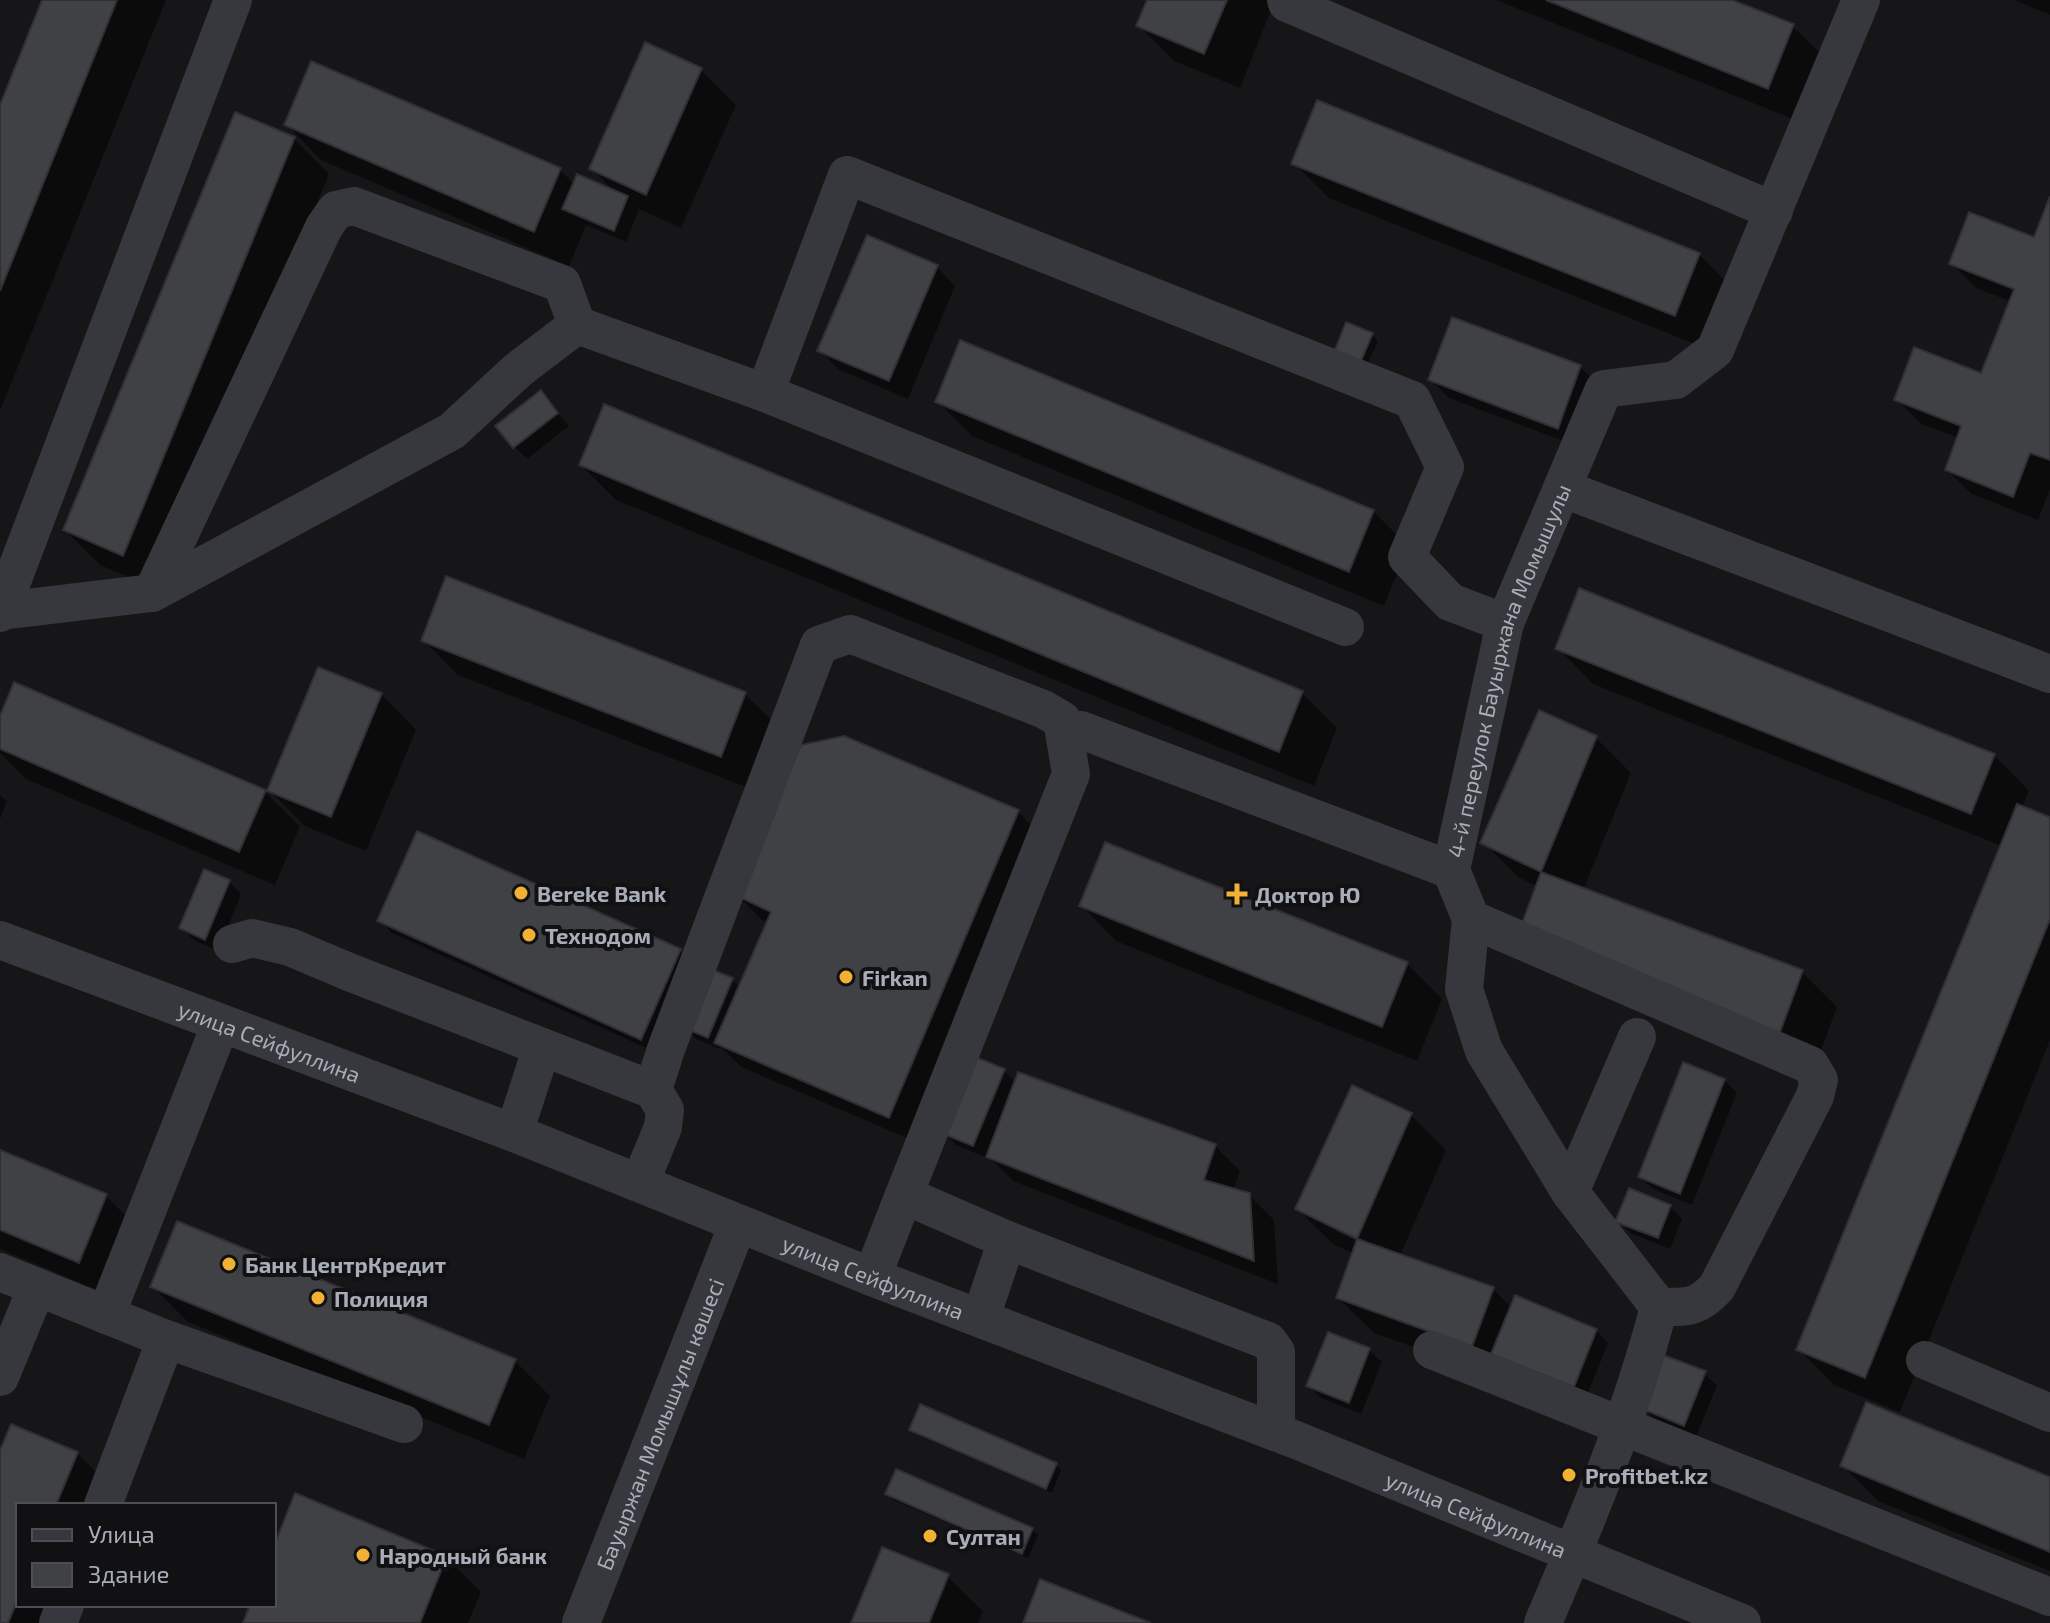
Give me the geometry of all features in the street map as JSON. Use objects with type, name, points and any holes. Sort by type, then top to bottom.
[{"type":"street","points":[[233,0],[0,612],[152,593],[452,431],[518,370],[577,325]]},
{"type":"street","points":[[1286,0],[1774,211]]},
{"type":"street","name":"4-й переулок Бауыржана Момышулы","points":[[1471,919],[1451,870],[1505,623],[1604,389],[1676,380],[1715,350],[1861,0]]},
{"type":"street","points":[[765,393],[847,175],[1412,400],[1445,467],[1407,557],[1450,602],[1505,623]]},
{"type":"street","points":[[152,593],[324,227],[336,210],[354,206],[562,284],[577,325]]},
{"type":"street","points":[[577,325],[765,393],[1345,627]]},
{"type":"street","points":[[1564,489],[2050,674]]},
{"type":"street","points":[[653,1090],[819,645],[850,634],[1043,709],[1062,720],[1071,774],[872,1277]]},
{"type":"street","points":[[1081,730],[1451,870]]},
{"type":"street","points":[[1471,919],[1810,1065],[1819,1080],[1815,1096],[1717,1287],[1704,1301],[1691,1307],[1659,1307],[1570,1192],[1484,1051],[1464,989],[1471,919]]},
{"type":"street","points":[[232,944],[252,938],[290,947],[653,1090],[665,1110],[663,1127],[640,1183]]},
{"type":"street","name":"улица Сейфуллина","points":[[0,940],[514,1133],[872,1277],[1276,1432],[1742,1623]]},
{"type":"street","points":[[106,1315],[221,1023]]},
{"type":"street","points":[[1570,1192],[1637,1037]]},
{"type":"street","points":[[514,1133],[542,1047]]},
{"type":"street","points":[[904,1195],[1007,1240],[1268,1341],[1276,1352],[1276,1432]]},
{"type":"street","name":"Бауыржан Момышұлы көшесі","points":[[581,1623],[738,1224]]},
{"type":"street","points":[[981,1317],[1007,1240]]},
{"type":"street","points":[[0,1272],[166,1339],[404,1424]]},
{"type":"street","points":[[0,1377],[37,1287]]},
{"type":"street","points":[[1543,1623],[1622,1424],[1645,1361],[1659,1307]]},
{"type":"street","points":[[104,1503],[166,1339]]},
{"type":"street","points":[[1432,1350],[2050,1597]]},
{"type":"street","points":[[1925,1360],[2050,1413]]},
{"type":"building","points":[[42,0],[117,0],[0,291],[0,105]]},
{"type":"building","points":[[1147,0],[1227,0],[1204,54],[1136,26]]},
{"type":"building","points":[[1546,0],[1732,0],[1794,24],[1768,89]]},
{"type":"building","points":[[645,42],[702,68],[646,195],[589,169]]},
{"type":"building","points":[[311,61],[561,168],[534,232],[284,125]]},
{"type":"building","points":[[1317,100],[1700,253],[1675,316],[1291,164]]},
{"type":"building","points":[[235,112],[295,137],[123,556],[63,530]]},
{"type":"building","points":[[577,174],[628,196],[614,231],[562,209]]},
{"type":"building","points":[[2050,196],[2050,460],[2030,453],[2013,497],[1945,470],[1961,426],[1894,400],[1914,347],[1981,373],[2014,289],[1949,264],[1969,212],[2034,237]]},
{"type":"building","points":[[867,235],[938,265],[889,381],[817,351]]},
{"type":"building","points":[[1452,317],[1581,365],[1558,429],[1428,380]]},
{"type":"building","points":[[1346,322],[1373,333],[1361,361],[1335,350]]},
{"type":"building","points":[[960,340],[1374,510],[1349,572],[935,402]]},
{"type":"building","points":[[541,390],[558,413],[513,448],[495,426]]},
{"type":"building","points":[[604,404],[1303,691],[1279,752],[579,465]]},
{"type":"building","points":[[446,576],[746,692],[721,757],[421,641]]},
{"type":"building","points":[[1579,588],[1995,754],[1971,814],[1555,649]]},
{"type":"building","points":[[318,667],[382,693],[331,817],[267,791]]},
{"type":"building","points":[[14,682],[266,790],[239,852],[0,749],[0,716]]},
{"type":"building","points":[[1539,710],[1597,736],[1541,872],[1480,843]]},
{"type":"building","name":"Firkan","points":[[844,736],[1019,810],[889,1118],[714,1043],[771,912],[735,895],[801,745]]},
{"type":"building","points":[[2017,804],[2050,817],[2050,919],[1865,1378],[1796,1350]]},
{"type":"building","name":"Технодом","points":[[417,831],[681,949],[641,1040],[377,921]]},
{"type":"building","points":[[1105,842],[1408,962],[1382,1027],[1079,906]]},
{"type":"building","points":[[204,869],[230,880],[205,940],[179,928]]},
{"type":"building","points":[[1541,872],[1803,970],[1779,1035],[1517,937]]},
{"type":"building","points":[[706,967],[733,978],[708,1038],[682,1027]]},
{"type":"building","points":[[973,1056],[1005,1069],[973,1146],[941,1133]]},
{"type":"building","points":[[1683,1062],[1725,1079],[1680,1194],[1638,1177]]},
{"type":"building","points":[[1018,1072],[1216,1144],[1204,1180],[1250,1193],[1254,1261],[986,1157]]},
{"type":"building","points":[[1352,1085],[1412,1113],[1357,1239],[1295,1209]]},
{"type":"building","points":[[0,1150],[107,1194],[79,1263],[0,1230]]},
{"type":"building","points":[[1629,1188],[1671,1205],[1658,1238],[1615,1222]]},
{"type":"building","points":[[177,1221],[516,1359],[489,1425],[150,1287]]},
{"type":"building","points":[[1357,1239],[1494,1287],[1472,1347],[1336,1298]]},
{"type":"building","points":[[1515,1295],[1597,1329],[1574,1387],[1491,1354]]},
{"type":"building","points":[[1328,1332],[1370,1348],[1349,1403],[1306,1386]]},
{"type":"building","points":[[1663,1355],[1706,1371],[1684,1426],[1642,1409]]},
{"type":"building","points":[[1866,1402],[2050,1477],[2050,1552],[1840,1466]]},
{"type":"building","points":[[920,1404],[1057,1463],[1046,1489],[909,1430]]},
{"type":"building","points":[[11,1424],[78,1452],[57,1503],[16,1503],[16,1604],[8,1623],[0,1623],[0,1450]]},
{"type":"building","points":[[896,1469],[1033,1528],[1022,1554],[885,1494]]},
{"type":"building","points":[[295,1493],[447,1556],[420,1623],[243,1623],[249,1607],[276,1607],[276,1541]]},
{"type":"building","points":[[882,1547],[949,1574],[929,1623],[851,1623]]},
{"type":"building","points":[[1040,1579],[1151,1623],[1023,1623]]},
{"type":"place","name":"Bereke Bank","points":[[521,893]]},
{"type":"place","name":"Доктор Ю","points":[[1237,894]]},
{"type":"place","name":"Технодом","points":[[529,935]]},
{"type":"place","name":"Firkan","points":[[846,977]]},
{"type":"place","name":"Банк ЦентрКредит","points":[[229,1264]]},
{"type":"place","name":"Полиция","points":[[318,1298]]},
{"type":"place","name":"Profitbet.kz","points":[[1569,1475]]},
{"type":"place","name":"Султан","points":[[930,1536]]},
{"type":"place","name":"Народный банк","points":[[363,1555]]}]
